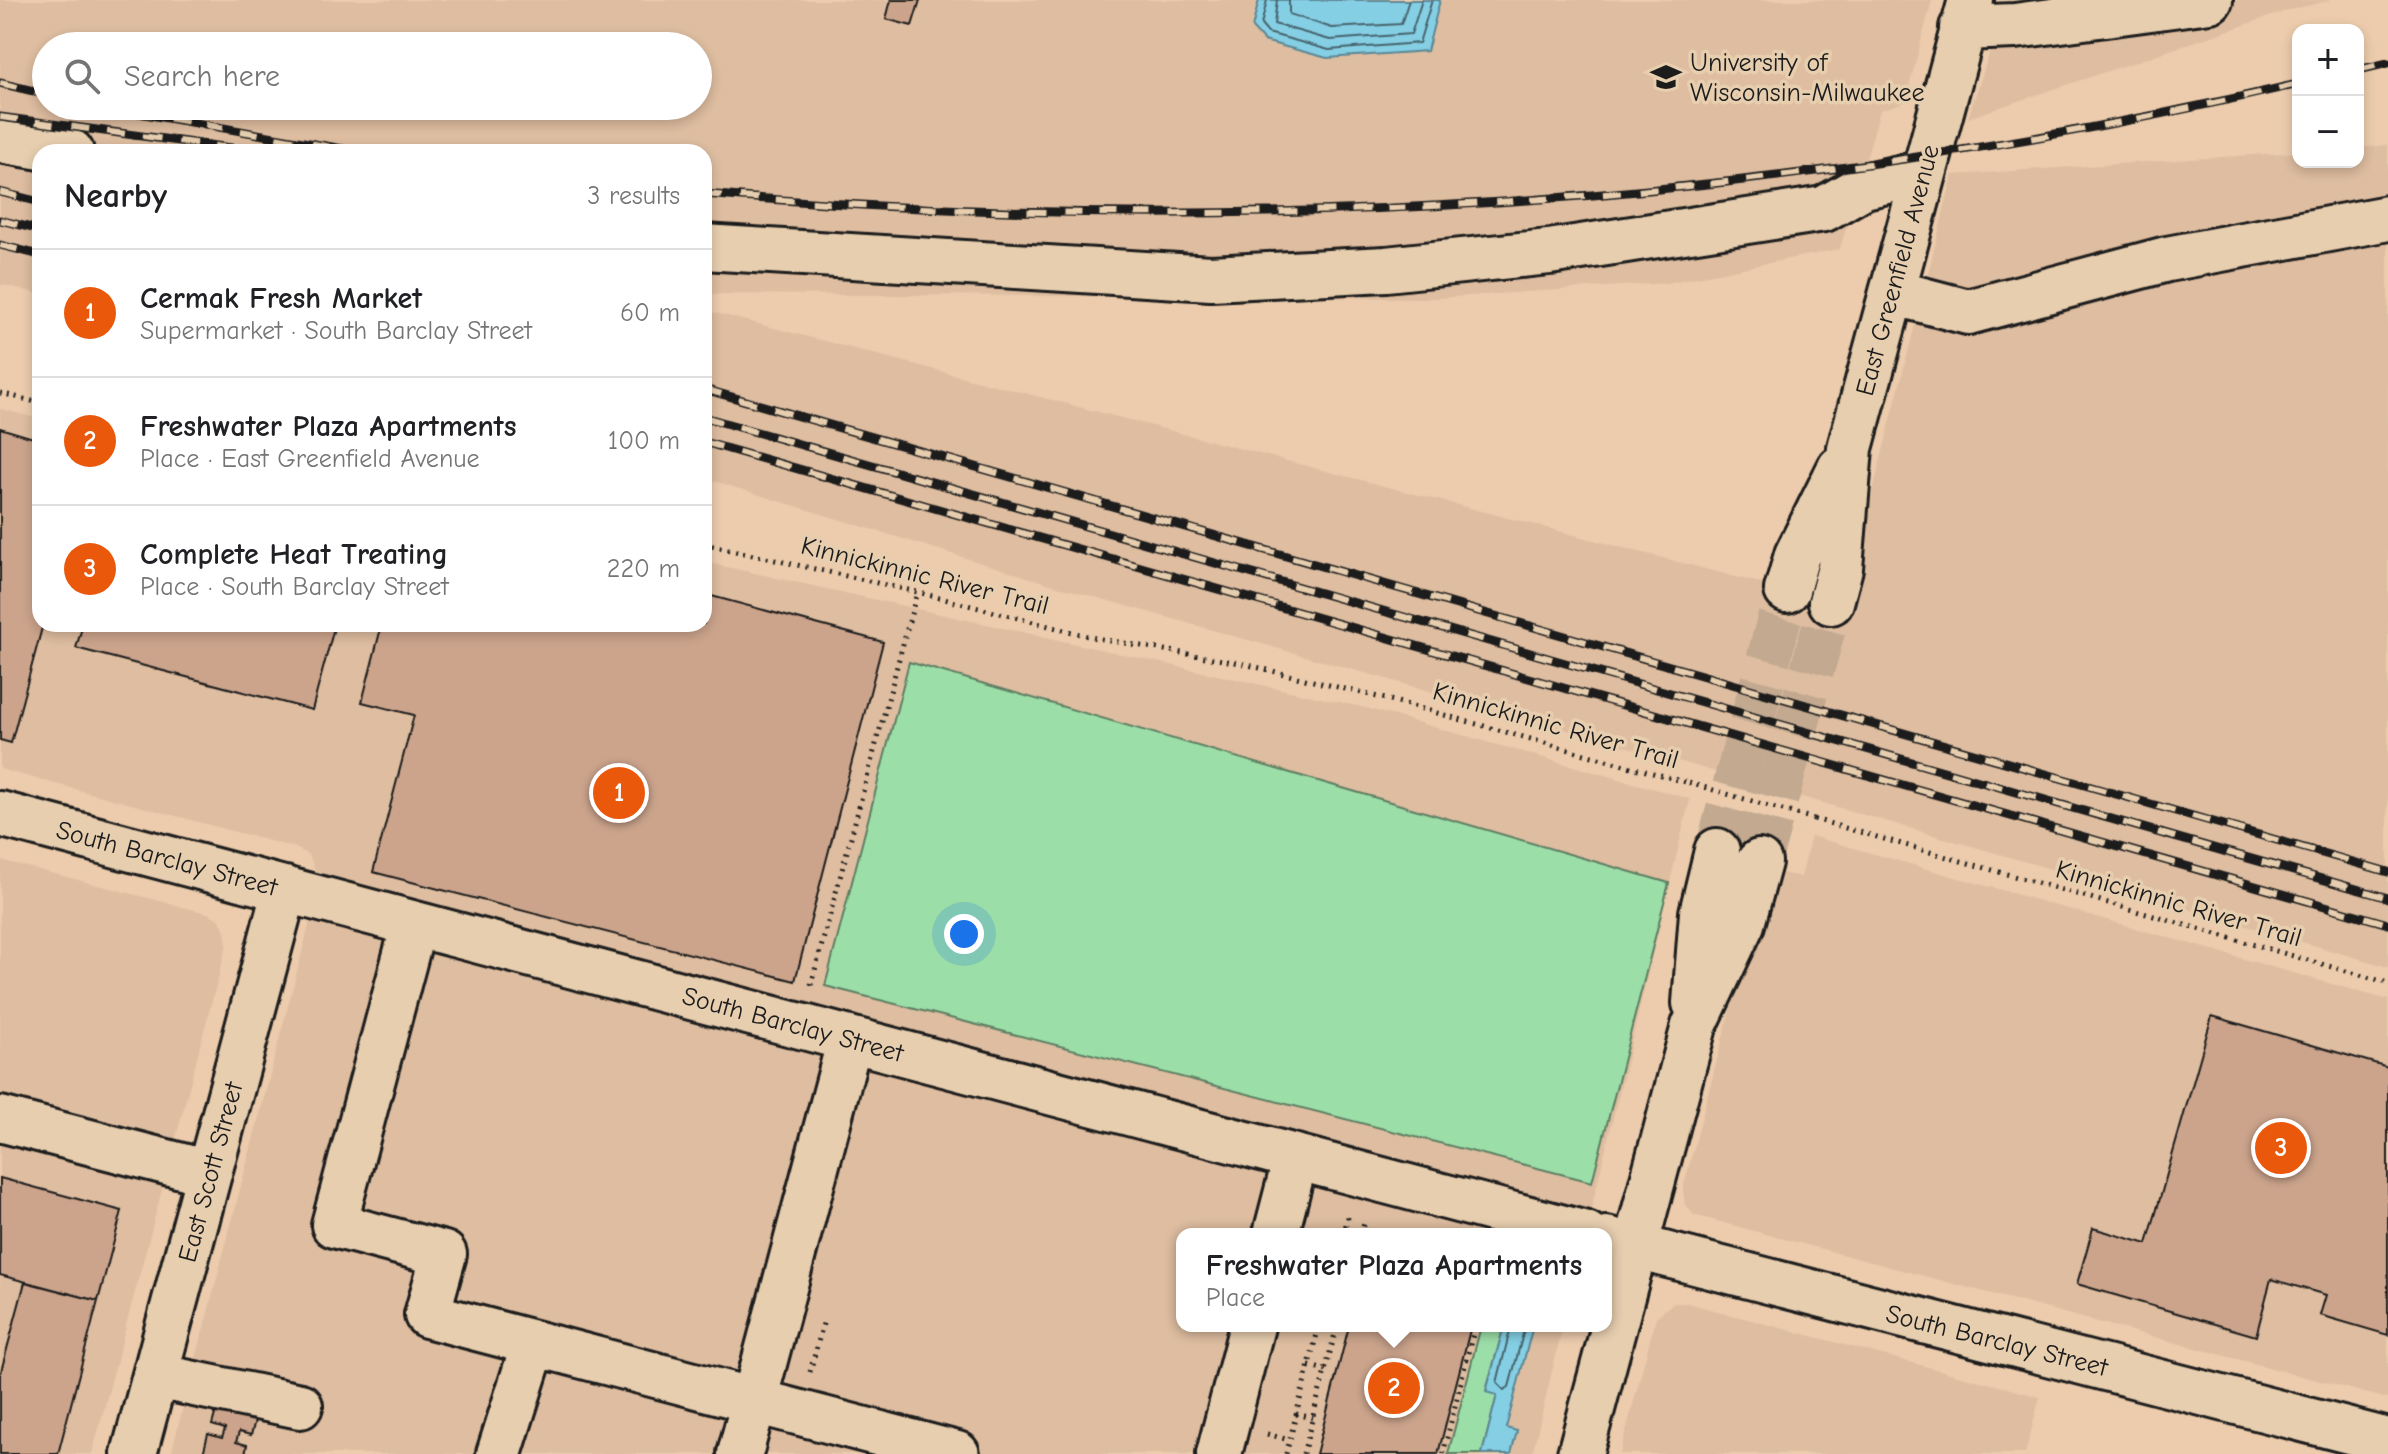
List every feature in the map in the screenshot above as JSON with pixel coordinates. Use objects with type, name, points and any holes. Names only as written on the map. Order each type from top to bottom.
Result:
[{"type":"street","points":[[1966,14],[2037,23],[2210,0]]},
{"type":"street","name":"East Greenfield Avenue","points":[[1831,602],[1840,568],[1850,448],[1966,14]]},
{"type":"street","points":[[0,140],[32,145]]},
{"type":"street","points":[[712,247],[1211,278],[1386,269],[1549,252],[1824,209],[1864,186],[1922,173]]},
{"type":"street","points":[[1892,292],[1968,312],[2167,259],[2388,218]]},
{"type":"street","name":"East Greenfield Avenue","points":[[1787,590],[1797,555],[1850,448]]},
{"type":"street","name":"South Barclay Street","points":[[0,814],[1563,1228]]},
{"type":"street","points":[[1694,1026],[1702,913],[1717,851]]},
{"type":"street","points":[[1612,1285],[1620,1243],[1694,1026],[1742,924],[1759,862]]},
{"type":"street","name":"East Scott Street","points":[[134,1454],[285,889]]},
{"type":"street","points":[[414,924],[334,1225],[444,1254],[427,1315],[956,1454]]},
{"type":"street","points":[[740,1454],[850,1039]]},
{"type":"street","points":[[0,1119],[209,1173]]},
{"type":"street","points":[[1278,1228],[1296,1157]]},
{"type":"street","name":"South Barclay Street","points":[[1620,1243],[2293,1436],[2388,1441]]},
{"type":"street","points":[[1219,1454],[1250,1332]]},
{"type":"street","points":[[1580,1454],[1603,1332]]},
{"type":"street","points":[[499,1454],[534,1343]]},
{"type":"street","points":[[156,1376],[300,1406]]},
{"type":"path","points":[[0,393],[32,401]]},
{"type":"path","name":"Kinnickinnic River Trail","points":[[712,546],[917,592],[1095,638],[1240,663],[1394,701],[2388,983]]},
{"type":"path","points":[[810,991],[917,592]]},
{"type":"path","points":[[1363,1228],[1366,1216]]},
{"type":"path","points":[[1286,1454],[1318,1332]]},
{"type":"path","points":[[1303,1454],[1336,1332]]},
{"type":"path","points":[[1443,1454],[1474,1332]]},
{"type":"path","points":[[1309,1366],[1326,1370]]},
{"type":"path","points":[[1296,1414],[1313,1418]]},
{"type":"shaded area","points":[[0,0],[1259,0],[1252,28],[1264,41],[1327,58],[1427,51],[1440,0],[1932,0],[1905,102],[1880,110],[1840,249],[1666,283],[1436,298],[712,294],[712,144],[32,144],[32,292],[0,284]]},
{"type":"shaded area","points":[[2007,0],[2332,0],[2289,10],[1968,118]]},
{"type":"shaded area","points":[[2388,145],[2388,967],[1692,765],[1070,590],[712,480],[712,312],[1844,605],[1953,175],[2292,152],[2292,168],[2364,168],[2364,147]]},
{"type":"shaded area","points":[[0,409],[32,417],[32,632],[712,632],[712,564],[1366,708],[1690,799],[1586,1228],[1176,1228],[1176,1332],[1562,1332],[1532,1454],[171,1454],[316,899],[316,873],[309,855],[296,848],[0,769]]},
{"type":"shaded area","points":[[1811,836],[2388,1000],[2388,1399],[1694,1215],[1685,1205],[1683,1189],[1767,870],[1801,877]]},
{"type":"shaded area","points":[[0,860],[210,914],[220,920],[225,931],[227,944],[92,1454],[0,1454]]},
{"type":"shaded area","points":[[1673,1303],[1687,1303],[2040,1397],[2025,1454],[1620,1454],[1656,1317]]},
{"type":"green space","points":[[909,662],[1669,883],[1592,1182],[825,986]]},
{"type":"green space","points":[[1479,1332],[1502,1332],[1486,1391],[1497,1395],[1482,1454],[1448,1454]]},
{"type":"water","points":[[1259,0],[1440,0],[1427,51],[1327,58],[1264,41],[1252,28]]},
{"type":"water","points":[[1502,1332],[1531,1332],[1506,1428],[1517,1431],[1511,1454],[1482,1454],[1497,1395],[1486,1392]]},
{"type":"building","points":[[891,0],[920,0],[912,26],[886,19]]},
{"type":"building","points":[[0,428],[32,438],[32,632],[41,632],[11,743],[0,740]]},
{"type":"building","points":[[712,596],[883,642],[795,981],[373,872],[414,715],[362,702],[380,632],[712,632]]},
{"type":"building","points":[[81,632],[333,632],[312,710],[76,648]]},
{"type":"building","points":[[2212,1016],[2388,1067],[2388,1335],[2320,1315],[2326,1295],[2271,1279],[2256,1336],[2077,1284],[2093,1228],[2147,1244]]},
{"type":"building","points":[[0,1178],[122,1211],[98,1301],[0,1275]]},
{"type":"building","points":[[25,1282],[98,1301],[58,1454],[0,1454],[0,1375]]},
{"type":"building","points":[[1347,1332],[1469,1332],[1438,1454],[1316,1454]]},
{"type":"building","points":[[217,1407],[256,1417],[251,1435],[239,1432],[236,1442],[247,1445],[245,1454],[203,1454],[208,1434],[222,1438],[225,1429],[212,1425]]},
{"type":"tunnel","points":[[1717,851],[1787,590]]},
{"type":"tunnel","points":[[1759,862],[1831,602]]},
{"type":"railway","points":[[2364,69],[2388,63]]},
{"type":"railway","points":[[0,83],[32,91]]},
{"type":"railway","points":[[712,195],[904,207],[1105,213],[1305,211],[1506,202],[1705,184],[1904,159],[2102,126],[2292,85]]},
{"type":"railway","points":[[0,117],[201,144]]},
{"type":"railway","points":[[178,120],[315,144]]},
{"type":"railway","points":[[0,192],[32,200]]},
{"type":"railway","points":[[0,220],[32,228]]},
{"type":"railway","points":[[0,245],[32,253]]},
{"type":"railway","points":[[712,391],[2388,872]]},
{"type":"railway","points":[[712,419],[2388,898]]},
{"type":"railway","points":[[712,444],[2388,924]]},
{"type":"place","name":"University of Wisconsin-Milwaukee","points":[[1666,77]]},
{"type":"place","name":"Cermak Fresh Market","points":[[619,793]]},
{"type":"place","name":"Complete Heat Treating","points":[[2281,1148]]},
{"type":"place","name":"Freshwater Plaza Apartments","points":[[1394,1388]]}]
